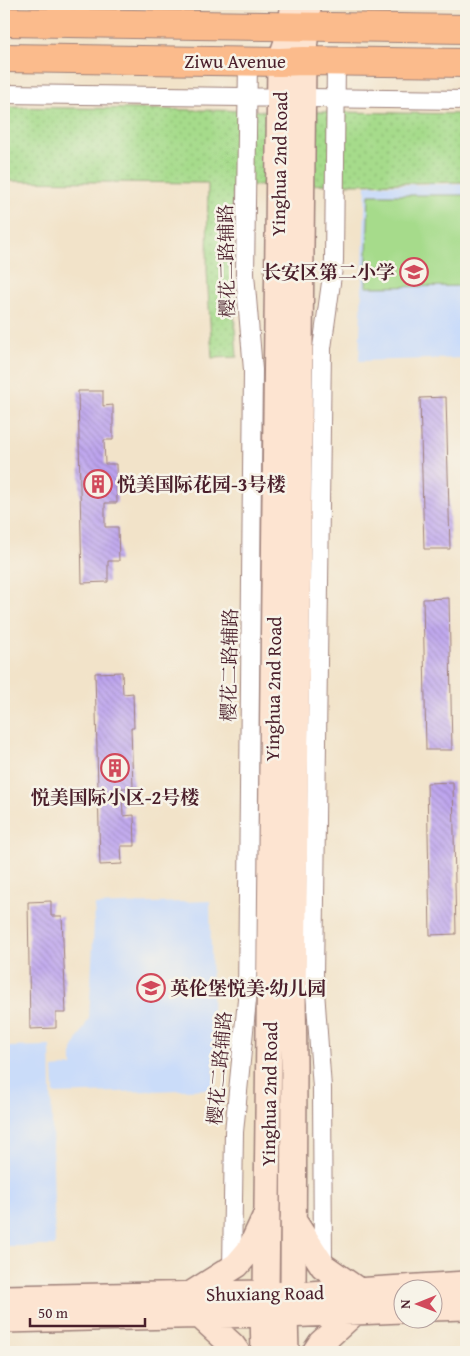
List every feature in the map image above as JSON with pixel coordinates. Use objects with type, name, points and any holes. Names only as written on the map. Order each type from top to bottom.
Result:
[{"type":"main road","name":"Ziwu Avenue","points":[[4,22],[300,15],[466,29]]},
{"type":"main road","name":"Yinghua 2nd Road","points":[[264,1352],[277,1304],[293,1220],[291,62],[300,15]]},
{"type":"main road","name":"Ziwu Avenue","points":[[4,58],[466,64]]},
{"type":"main road","name":"Yinghua 2nd Road","points":[[286,1352],[277,1304],[267,1213],[291,98]]},
{"type":"main road","points":[[234,1350],[195,1305],[249,1250],[267,1213]]},
{"type":"main road","points":[[293,1220],[323,1266],[357,1301],[321,1348]]},
{"type":"main road","name":"Shuxiang Road","points":[[4,1298],[195,1305],[277,1304],[357,1301],[466,1284]]},
{"type":"main road","name":"Shuxiang Road","points":[[357,1301],[392,1308]]},
{"type":"main road","name":"Shuxiang Road","points":[[4,1320],[195,1305]]},
{"type":"main road","points":[[442,1308],[466,1307]]},
{"type":"street","points":[[323,1266],[322,1088],[314,977],[322,348],[334,260],[336,61]]},
{"type":"street","name":"樱花二路辅路","points":[[232,1268],[234,1132],[246,1000],[253,370],[245,274],[248,62]]},
{"type":"street","name":"Ziwu Avenue","points":[[4,94],[466,100]]},
{"type":"shaded area","name":"长安区第二小学","points":[[466,184],[466,358],[359,361],[366,185]]},
{"type":"shaded area","name":"英伦堡悦美·幼儿园","points":[[210,901],[214,1089],[54,1094],[53,1068],[72,1066],[72,1050],[89,1018],[95,905]]},
{"type":"shaded area","points":[[50,1046],[55,1246],[4,1246],[4,1047]]},
{"type":"green space","points":[[4,107],[466,114],[466,182],[233,186],[230,251],[237,357],[212,358],[207,271],[208,183],[4,181]]},
{"type":"green space","points":[[369,195],[466,195],[466,286],[366,287]]},
{"type":"building","name":"悦美国际花园-3号楼","points":[[78,391],[103,391],[103,406],[113,405],[113,440],[104,440],[105,464],[116,464],[117,503],[105,503],[105,527],[118,527],[119,561],[108,561],[108,582],[82,583]]},
{"type":"building","points":[[446,397],[450,549],[424,549],[420,398]]},
{"type":"building","points":[[449,598],[452,750],[426,750],[423,599]]},
{"type":"building","name":"悦美国际小区-2号楼","points":[[122,672],[123,694],[133,693],[134,728],[131,728],[133,788],[122,788],[123,816],[134,815],[135,846],[121,846],[122,864],[100,865],[95,673]]},
{"type":"building","points":[[453,782],[456,934],[430,935],[427,783]]},
{"type":"building","points":[[51,901],[51,916],[62,916],[66,1013],[56,1013],[56,1028],[30,1029],[28,902]]},
{"type":"place","name":"长安区第二小学","points":[[414,272]]},
{"type":"place","name":"悦美国际花园-3号楼","points":[[98,484]]},
{"type":"place","name":"悦美国际小区-2号楼","points":[[115,768]]},
{"type":"place","name":"英伦堡悦美·幼儿园","points":[[151,988]]}]
